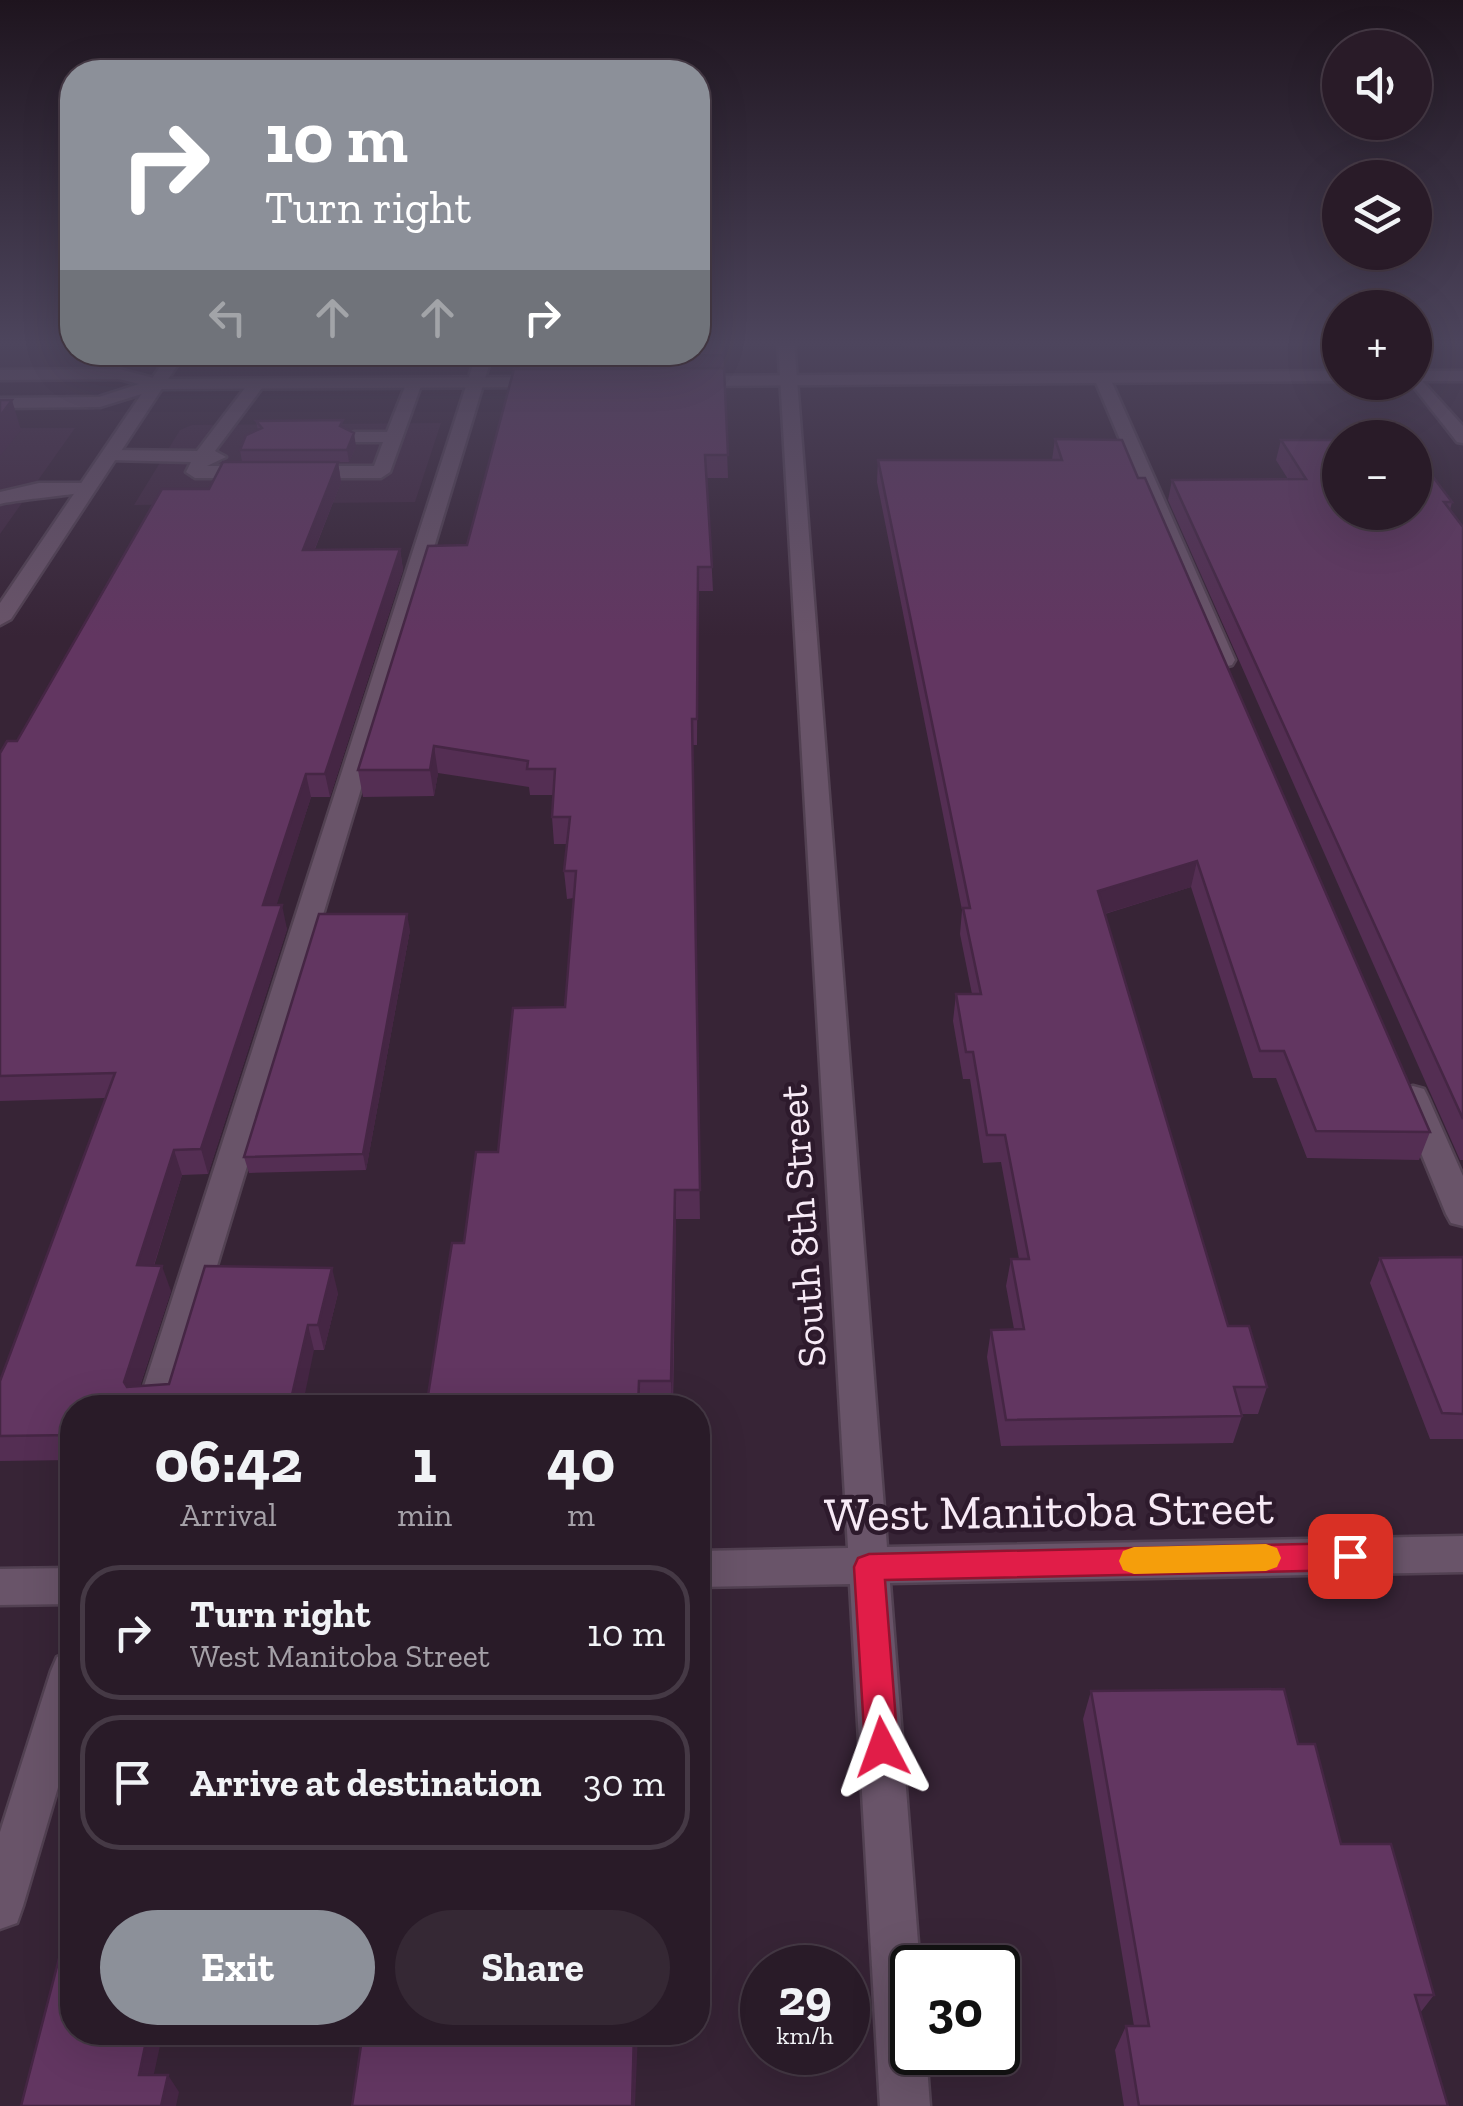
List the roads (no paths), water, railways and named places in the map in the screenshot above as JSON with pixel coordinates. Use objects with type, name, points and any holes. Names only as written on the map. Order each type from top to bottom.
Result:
[{"type":"street","points":[[0,619],[120,439]]},
{"type":"street","points":[[223,439],[203,456],[195,472],[381,472],[392,439]]},
{"type":"street","points":[[159,1395],[458,439]]},
{"type":"street","name":"South 8th Street","points":[[794,439],[905,2106]]},
{"type":"street","points":[[1129,439],[1236,687]]},
{"type":"street","points":[[110,455],[270,458]]},
{"type":"street","points":[[324,457],[386,456]]},
{"type":"street","points":[[0,498],[39,489],[87,489]]},
{"type":"street","points":[[1400,1068],[1463,1214]]},
{"type":"street","name":"West Manitoba Street","points":[[710,1569],[1463,1554]]},
{"type":"street","points":[[0,1587],[60,1586]]},
{"type":"street","points":[[0,1906],[60,1711]]}]
